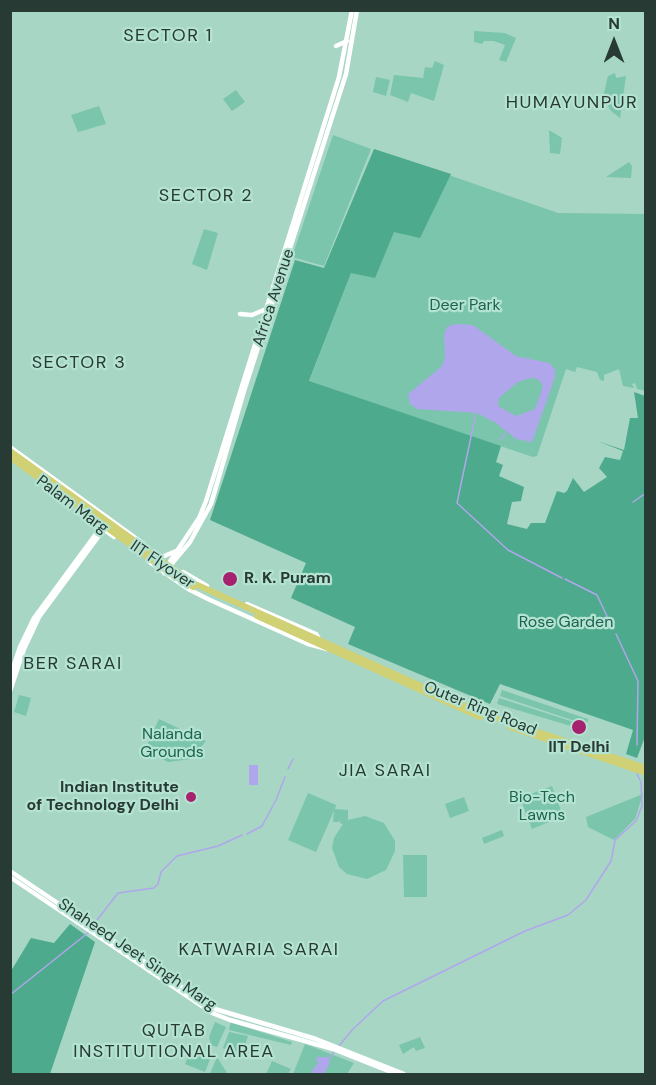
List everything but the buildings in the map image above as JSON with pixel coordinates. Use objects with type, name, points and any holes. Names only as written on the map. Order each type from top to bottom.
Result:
[{"type":"main road","name":"Africa Avenue","points":[[181,551],[206,501],[267,309],[344,59],[352,10]]},
{"type":"main road","name":"Africa Avenue","points":[[163,572],[172,565],[201,525],[211,504],[244,390],[346,74],[357,10]]},
{"type":"main road","points":[[336,46],[347,41]]},
{"type":"main road","points":[[341,50],[344,59]]},
{"type":"main road","points":[[240,314],[252,315],[267,309]]},
{"type":"main road","name":"Palam Marg","points":[[12,454],[84,500],[187,575],[213,589],[316,634],[315,639]]},
{"type":"main road","name":"Palam Marg","points":[[12,454],[78,510],[180,584],[308,644],[327,649]]},
{"type":"main road","name":"IIT Flyover","points":[[12,454],[193,582],[315,639],[327,649]]},
{"type":"main road","points":[[78,510],[86,509],[84,500]]},
{"type":"main road","points":[[10,677],[20,647],[34,618],[110,519]]},
{"type":"main road","points":[[10,691],[35,625],[94,539],[92,520]]},
{"type":"main road","points":[[94,539],[116,538]]},
{"type":"main road","points":[[162,557],[181,551]]},
{"type":"main road","points":[[180,584],[182,577],[187,575]]},
{"type":"main road","name":"Outer Ring Road","points":[[315,639],[482,713],[645,768]]},
{"type":"main road","name":"Outer Ring Road","points":[[327,649],[480,717],[645,773]]},
{"type":"main road","name":"Shaheed Jeet Singh Marg","points":[[10,871],[209,1006],[232,1016],[294,1032],[404,1074]]},
{"type":"main road","name":"Shaheed Jeet Singh Marg","points":[[10,877],[212,1012],[230,1020],[337,1049],[396,1074]]},
{"type":"green space","points":[[474,31],[505,33],[516,38],[506,62],[499,60],[505,45],[494,41],[484,41],[482,44],[474,42]]},
{"type":"green space","points":[[435,61],[444,65],[434,101],[411,93],[408,102],[390,95],[394,75],[423,78],[425,67],[432,68]]},
{"type":"green space","points":[[615,73],[616,78],[626,76],[620,118],[611,111],[603,97],[608,76]]},
{"type":"green space","points":[[376,77],[390,80],[386,96],[373,92]]},
{"type":"green space","points":[[236,90],[245,102],[232,111],[223,99]]},
{"type":"green space","points":[[99,106],[106,124],[78,132],[71,115]]},
{"type":"green space","points":[[549,130],[562,138],[560,154],[550,153]]},
{"type":"green space","points":[[333,135],[371,149],[324,266],[292,257]]},
{"type":"green space","name":"Deer Park","points":[[374,149],[558,213],[645,214],[645,391],[637,389],[635,383],[632,384],[634,388],[623,386],[619,369],[604,375],[604,381],[600,380],[597,372],[577,367],[575,372],[566,369],[537,456],[533,457],[309,382],[351,273]]},
{"type":"green space","name":"Rose Garden","points":[[374,149],[451,174],[420,238],[394,232],[375,278],[351,273],[309,381],[501,446],[496,462],[503,465],[499,476],[524,487],[521,501],[512,502],[507,524],[527,529],[531,523],[545,523],[557,491],[564,493],[567,491],[573,478],[584,492],[607,477],[599,468],[605,457],[620,460],[623,451],[597,441],[624,450],[630,418],[638,418],[634,392],[645,396],[646,734],[637,758],[626,754],[633,730],[500,684],[490,704],[348,644],[355,627],[291,598],[306,563],[210,520],[295,260],[324,268]]},
{"type":"green space","points":[[629,162],[632,166],[631,178],[606,177]]},
{"type":"green space","points":[[204,229],[218,233],[207,270],[192,264]]},
{"type":"green space","points":[[502,690],[588,719],[587,725],[500,696]]},
{"type":"green space","points":[[19,695],[31,698],[26,716],[14,712]]},
{"type":"green space","points":[[499,698],[586,726],[582,735],[570,731],[571,726],[497,704]]},
{"type":"green space","name":"Nalanda Grounds","points":[[159,719],[206,741],[191,759],[168,762],[145,750]]},
{"type":"green space","name":"Bio-Tech Lawns","points":[[552,786],[563,816],[532,829],[520,798]]},
{"type":"green space","points":[[308,793],[336,805],[335,809],[348,810],[348,820],[365,816],[384,823],[395,841],[395,851],[386,870],[367,879],[347,874],[339,867],[332,848],[334,838],[343,824],[340,823],[340,819],[339,822],[333,822],[334,811],[316,852],[288,840]]},
{"type":"green space","points":[[643,794],[635,819],[614,840],[588,827],[586,817]]},
{"type":"green space","points":[[464,797],[469,811],[450,818],[445,804]]},
{"type":"green space","points":[[502,830],[504,836],[484,844],[482,838]]},
{"type":"green space","points":[[403,855],[427,855],[427,897],[404,897]]},
{"type":"green space","points":[[70,924],[95,942],[50,1074],[11,1074],[11,971],[31,938],[54,943]]},
{"type":"green space","points":[[231,1021],[292,1042],[291,1045],[229,1030]]},
{"type":"green space","points":[[215,1022],[226,1027],[217,1047],[211,1045],[209,1037]]},
{"type":"green space","points":[[229,1032],[248,1036],[245,1045],[238,1043],[237,1055],[223,1048]]},
{"type":"green space","points":[[420,1037],[425,1048],[416,1051],[414,1047],[403,1054],[399,1045]]},
{"type":"green space","points":[[305,1044],[354,1063],[347,1074],[293,1074]]},
{"type":"green space","points":[[190,1052],[210,1059],[205,1072],[185,1064]]},
{"type":"green space","points":[[217,1057],[227,1073],[226,1074],[210,1074]]},
{"type":"green space","points":[[272,1061],[291,1069],[288,1074],[266,1074]]},
{"type":"shaded area","points":[[455,324],[473,325],[516,356],[549,363],[555,369],[555,377],[532,442],[516,439],[496,423],[477,413],[417,409],[410,404],[408,394],[441,367],[445,358],[444,334],[447,327]],"holes":[[[530,378],[538,379],[543,386],[535,409],[516,416],[498,406],[499,398],[518,382]]]},
{"type":"shaded area","points":[[249,765],[258,765],[258,785],[249,785]]},
{"type":"shaded area","points":[[316,1057],[327,1057],[330,1063],[324,1074],[312,1074],[318,1063]]},
{"type":"waterway","points":[[476,413],[457,503],[508,550],[562,578]]},
{"type":"waterway","points":[[500,440],[506,433]]},
{"type":"waterway","points":[[633,502],[646,493]]},
{"type":"waterway","points":[[565,579],[597,595],[613,629]]},
{"type":"waterway","points":[[616,634],[638,681],[637,745]]},
{"type":"waterway","points":[[288,769],[293,759]]},
{"type":"waterway","points":[[339,1046],[352,1030],[383,1001],[525,931],[568,915],[586,900],[611,861],[615,840],[636,821],[642,806],[641,782],[637,774]]},
{"type":"waterway","points":[[247,834],[262,826],[285,777]]},
{"type":"waterway","points":[[94,924],[118,893],[154,888],[158,884],[161,872],[177,856],[218,846],[242,835]]},
{"type":"waterway","points":[[10,995],[89,932]]},
{"type":"waterway","points":[[328,1060],[334,1052]]},
{"type":"place","name":"R. K. Puram","points":[[230,579]]},
{"type":"place","name":"IIT Delhi","points":[[579,727]]},
{"type":"place","name":"Indian Institute of Technology Delhi","points":[[191,797]]},
{"type":"district","name":"SECTOR 1","points":[[168,36]]},
{"type":"district","name":"HUMAYUNPUR","points":[[572,103]]},
{"type":"district","name":"SECTOR 2","points":[[206,196]]},
{"type":"district","name":"SECTOR 3","points":[[79,363]]},
{"type":"district","name":"BER SARAI","points":[[73,664]]},
{"type":"district","name":"JIA SARAI","points":[[385,771]]},
{"type":"district","name":"KATWARIA SARAI","points":[[259,950]]},
{"type":"district","name":"QUTAB INSTITUTIONAL AREA","points":[[174,1041]]}]
